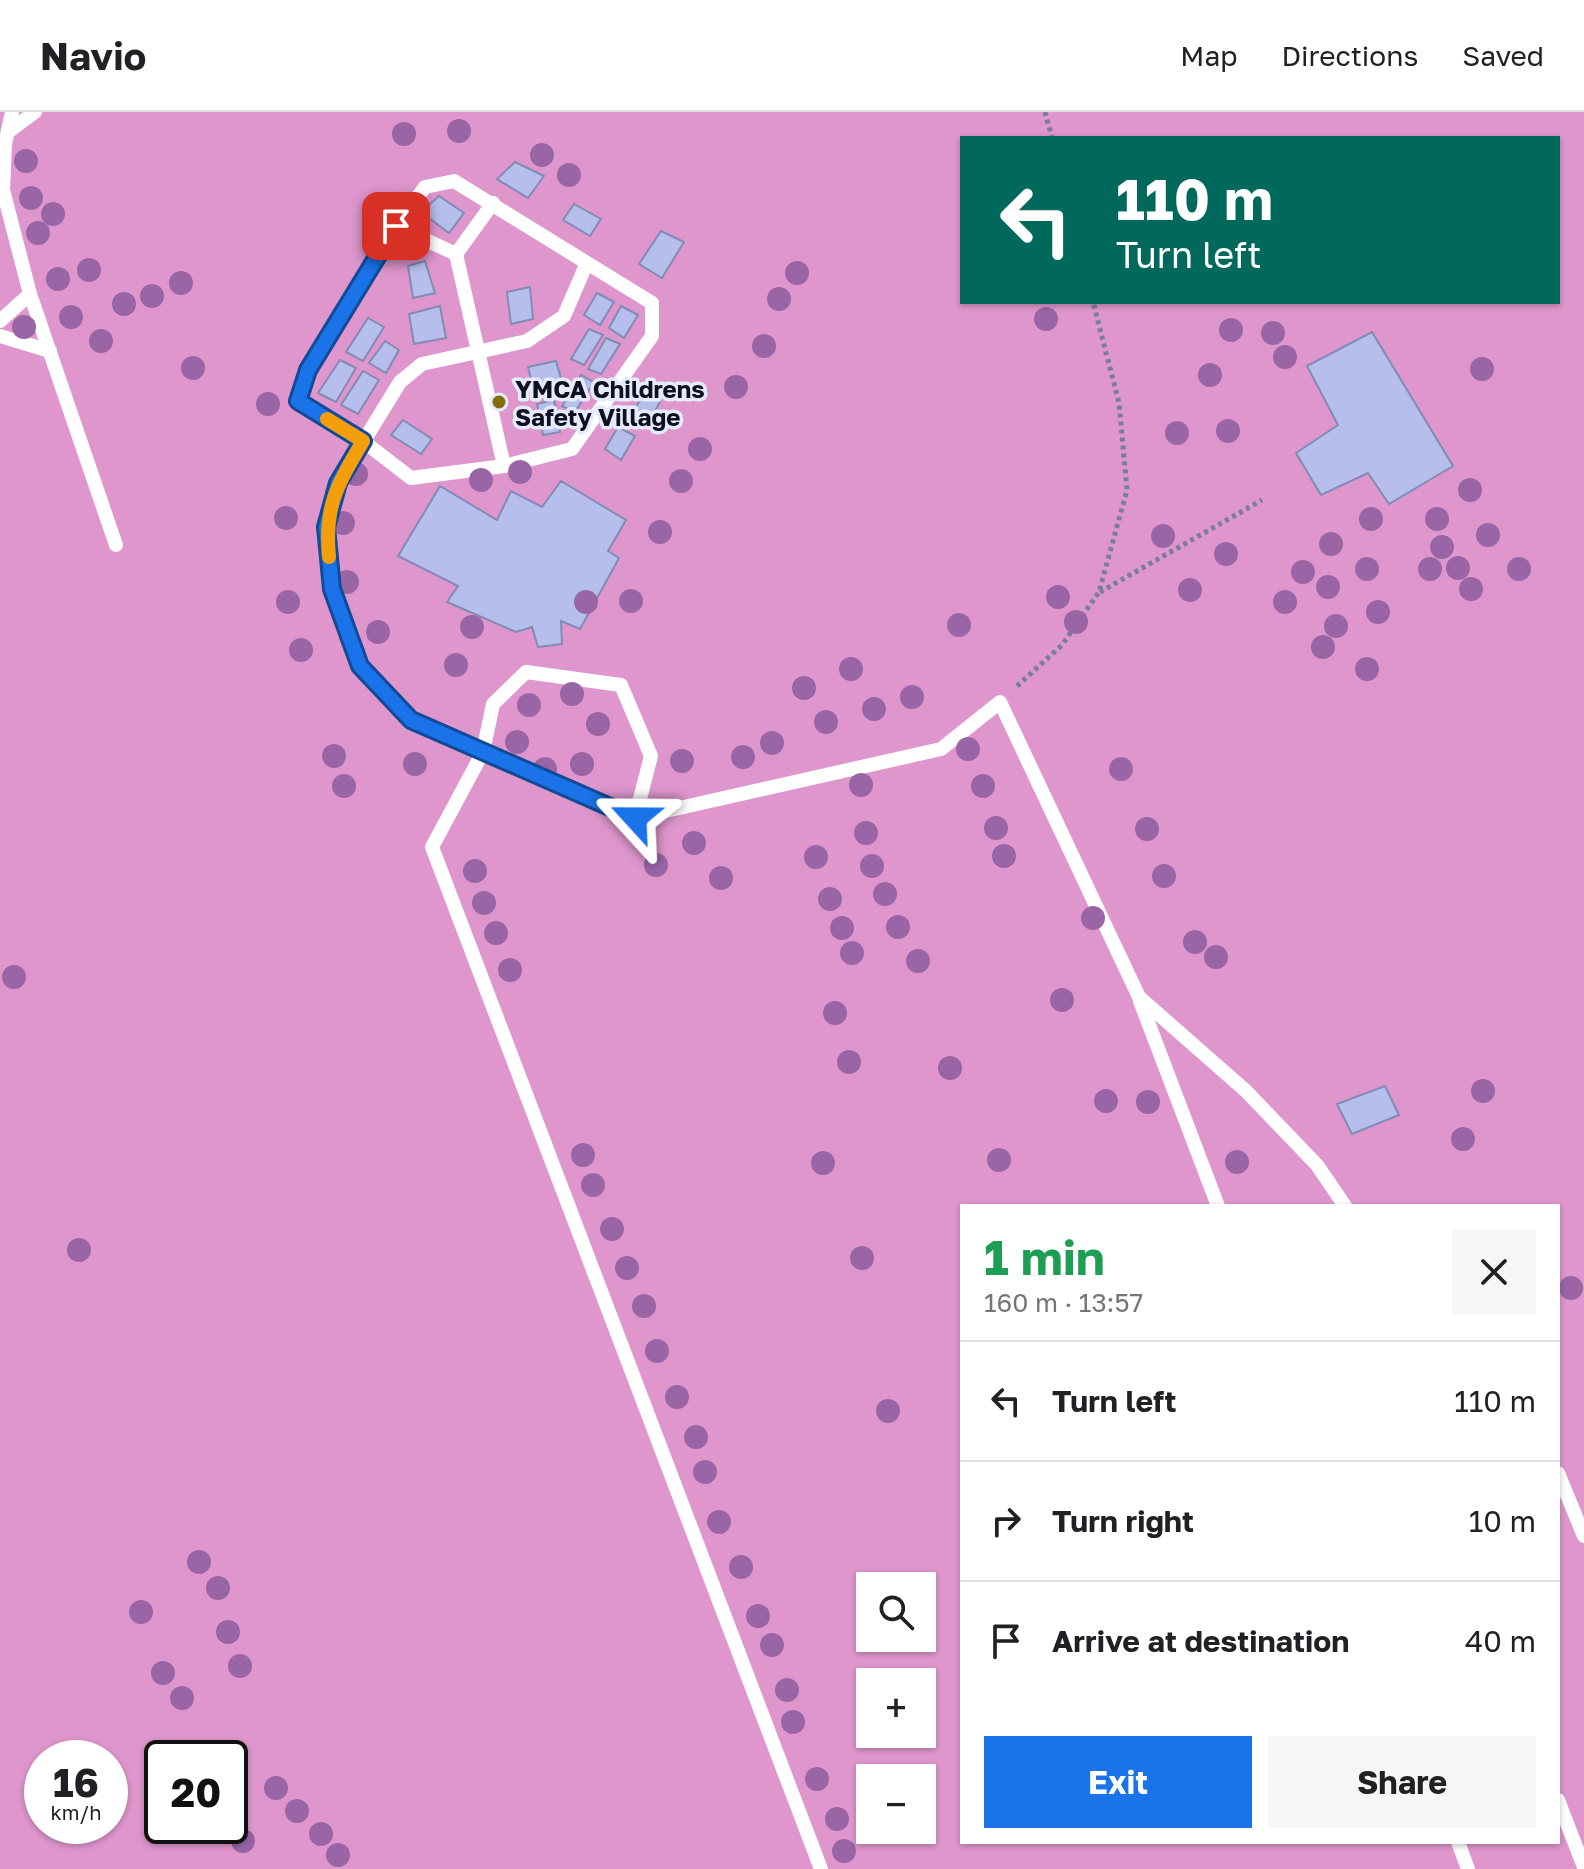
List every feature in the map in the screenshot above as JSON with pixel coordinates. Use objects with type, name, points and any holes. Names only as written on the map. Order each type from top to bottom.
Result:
[{"type":"lane","points":[[12,112],[3,190],[30,294],[116,545]]},
{"type":"lane","points":[[8,132],[35,112]]},
{"type":"lane","points":[[454,181],[493,203],[586,265],[652,303],[652,336],[572,449],[504,466],[411,478],[363,441],[298,401],[308,370],[396,226],[425,187],[454,181]]},
{"type":"lane","points":[[493,203],[456,254],[504,466]]},
{"type":"lane","points":[[396,226],[456,254]]},
{"type":"lane","points":[[586,265],[564,316],[527,341],[422,364],[400,382],[338,483],[326,527],[332,589],[360,666],[411,720],[635,818],[941,749],[1000,702],[1139,997],[1217,1204]]},
{"type":"lane","points":[[0,321],[30,294]]},
{"type":"lane","points":[[0,336],[50,351]]},
{"type":"lane","points":[[635,818],[651,756],[621,685],[526,672],[493,704],[483,752],[432,847],[821,1869]]},
{"type":"lane","points":[[1139,997],[1246,1091],[1317,1165],[1344,1204]]},
{"type":"lane","points":[[1560,1478],[1584,1536]]},
{"type":"lane","points":[[1560,1805],[1584,1867]]},
{"type":"lane","points":[[1459,1844],[1468,1869]]},
{"type":"path","points":[[1045,112],[1051,136]]},
{"type":"path","points":[[1000,702],[1062,645],[1099,592],[1127,490],[1119,403],[1094,304]]},
{"type":"path","points":[[1099,592],[1262,500]]},
{"type":"shaded area","points":[[0,112],[1584,112],[1584,1869],[0,1869]]},
{"type":"building","points":[[515,162],[544,176],[528,198],[497,179]]},
{"type":"building","points":[[439,196],[464,213],[449,233],[421,212]]},
{"type":"building","points":[[574,204],[601,219],[590,236],[563,220]]},
{"type":"building","points":[[661,231],[684,242],[662,278],[639,264]]},
{"type":"building","points":[[425,261],[435,293],[413,298],[408,266]]},
{"type":"building","points":[[530,287],[533,319],[511,324],[507,292]]},
{"type":"building","points":[[597,293],[614,302],[600,325],[584,315]]},
{"type":"building","points":[[440,306],[446,338],[414,344],[409,314]]},
{"type":"building","points":[[621,306],[638,315],[624,338],[609,328]]},
{"type":"building","points":[[368,318],[384,327],[363,361],[346,352]]},
{"type":"building","points":[[589,329],[603,335],[584,365],[571,359]]},
{"type":"building","points":[[1372,332],[1453,466],[1389,504],[1368,473],[1321,495],[1296,453],[1338,425],[1307,366]]},
{"type":"building","points":[[606,338],[620,344],[601,374],[588,369]]},
{"type":"building","points":[[385,341],[399,350],[386,373],[369,363]]},
{"type":"building","points":[[340,360],[356,368],[336,402],[318,393]]},
{"type":"building","points":[[556,361],[564,389],[535,395],[528,367]]},
{"type":"building","points":[[363,371],[379,380],[358,414],[341,405]]},
{"type":"building","points":[[581,375],[594,382],[575,412],[562,406]]},
{"type":"building","points":[[645,391],[661,400],[648,423],[632,414]]},
{"type":"building","points":[[554,400],[560,432],[543,435],[537,404]]},
{"type":"building","points":[[403,420],[432,439],[421,454],[391,435]]},
{"type":"building","points":[[618,427],[635,436],[621,460],[605,449]]},
{"type":"building","points":[[561,481],[626,520],[608,551],[619,558],[580,629],[561,621],[562,644],[538,647],[532,627],[516,632],[447,602],[458,586],[398,556],[440,486],[497,520],[511,491],[542,507]]},
{"type":"building","points":[[1385,1086],[1399,1115],[1352,1134],[1337,1104]]},
{"type":"slow traffic","points":[[327,419],[363,441],[338,483],[326,527],[329,557]]},
{"type":"place","name":"YMCA Childrens Safety Village","points":[[499,402]]},
{"type":"route","points":[[396,226],[308,370],[298,401],[363,441],[338,483],[326,527],[332,589],[360,666],[411,720],[635,818]]}]
